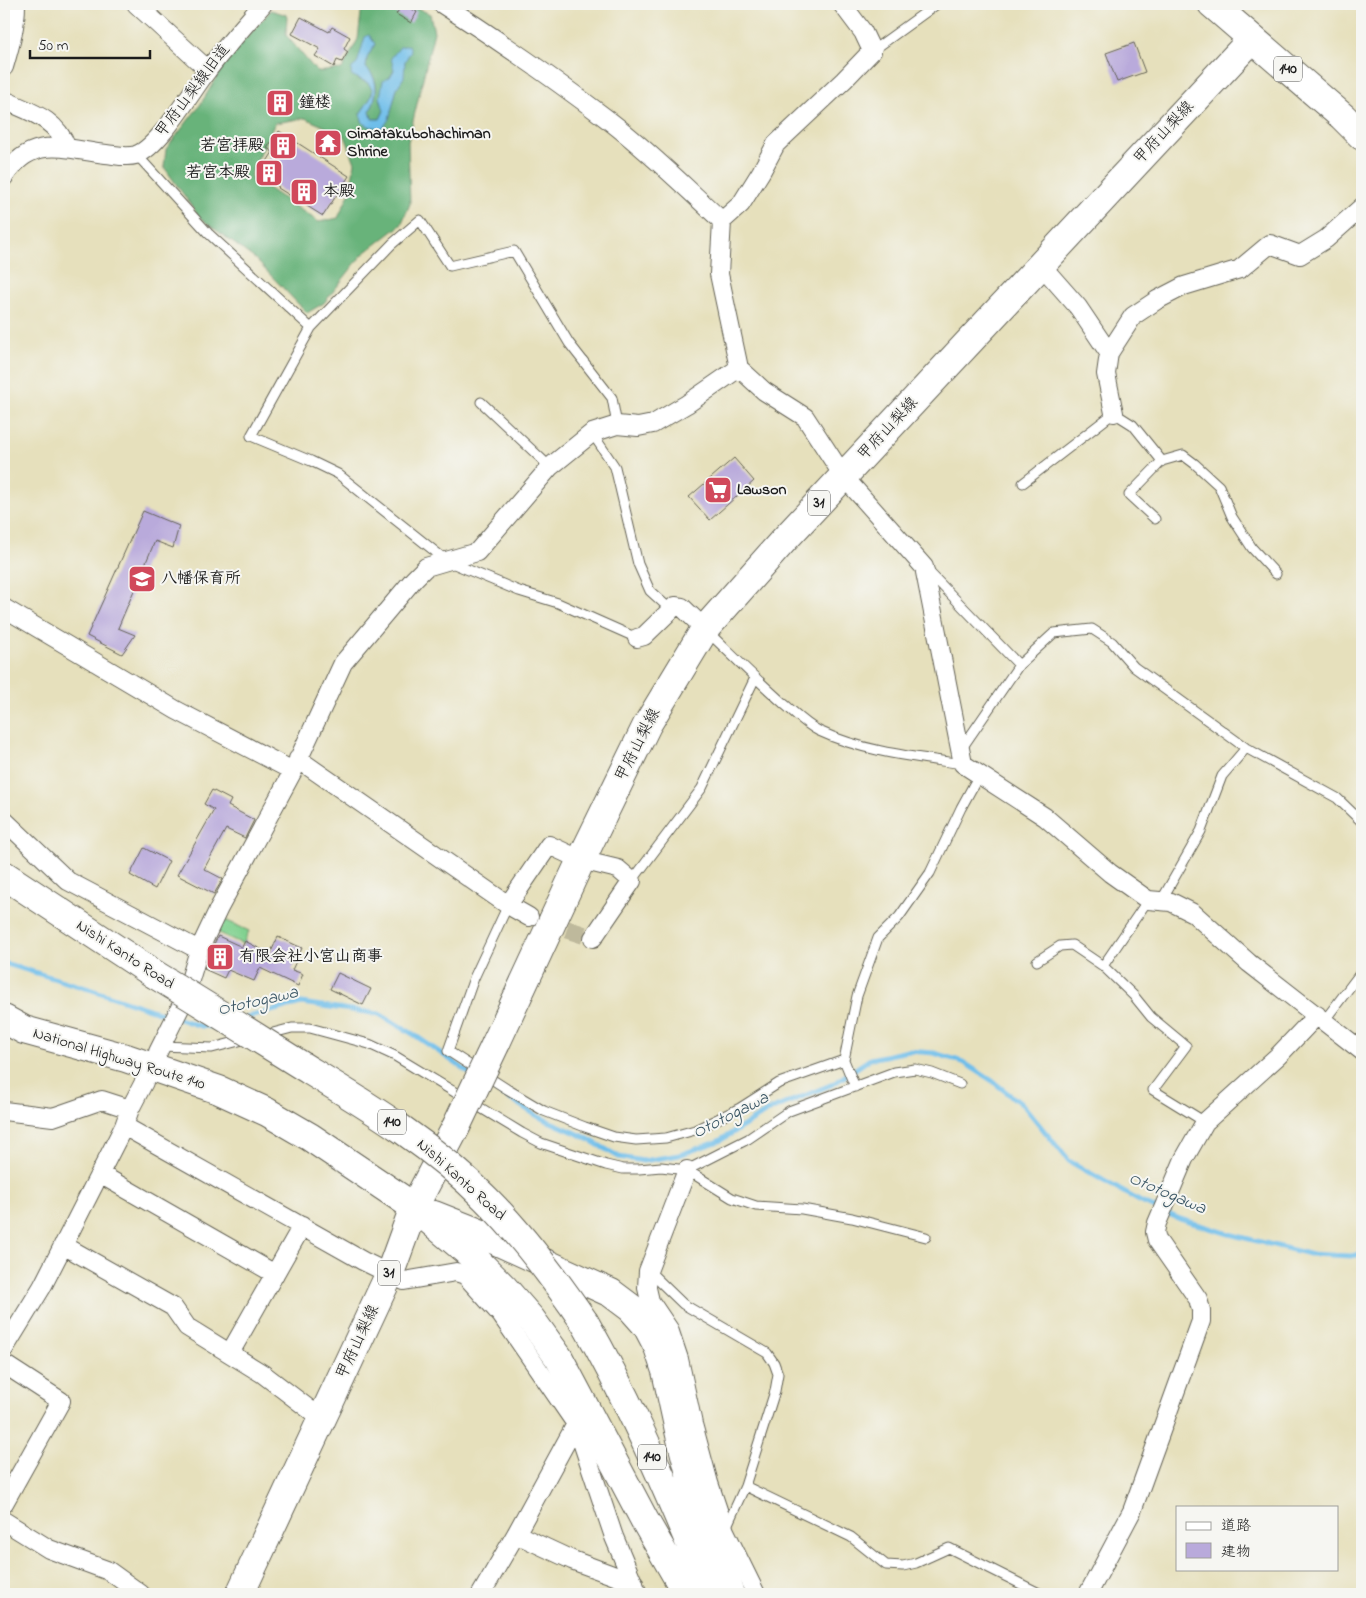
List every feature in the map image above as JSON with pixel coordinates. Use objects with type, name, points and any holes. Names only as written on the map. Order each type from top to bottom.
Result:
[{"type":"main road","name":"140","points":[[1212,4],[1343,116],[1362,136]]},
{"type":"main road","name":"甲府山梨線","points":[[240,1594],[390,1273],[414,1208],[456,1128],[581,860],[647,725],[705,629],[742,586],[1252,39]]},
{"type":"main road","name":"Nishi Kanto Road","points":[[4,875],[154,974],[368,1106],[450,1165],[486,1198],[521,1235],[554,1277],[585,1323],[611,1367],[712,1594]]},
{"type":"main road","name":"National Highway Route 140","points":[[4,1020],[31,1032],[126,1058],[219,1090],[266,1112],[310,1137],[414,1208]]},
{"type":"main road","points":[[414,1208],[470,1254],[532,1319],[559,1358],[645,1521],[678,1580],[688,1594]]},
{"type":"main road","points":[[414,1208],[477,1232],[611,1293],[631,1308],[647,1326],[658,1347],[666,1371],[694,1489],[730,1594]]},
{"type":"street","points":[[136,4],[208,70]]},
{"type":"street","name":"甲府山梨線旧道","points":[[136,154],[151,146],[160,136],[208,70],[263,4]]},
{"type":"street","points":[[442,4],[491,35],[611,123],[722,221]]},
{"type":"street","points":[[842,4],[862,32],[872,51],[776,144],[741,204],[722,221],[719,274],[739,368],[764,391],[805,417],[844,477],[924,567],[962,757],[979,775],[1045,817],[1110,873],[1155,900],[1171,902],[1193,913],[1249,963],[1362,1051]]},
{"type":"street","points":[[4,66],[12,40],[12,10]]},
{"type":"street","points":[[4,100],[45,119],[62,135],[67,148]]},
{"type":"street","points":[[4,176],[16,160],[27,152],[44,147],[67,148],[123,156],[136,154]]},
{"type":"street","points":[[1114,413],[1106,374],[1108,353],[1133,316],[1156,300],[1184,286],[1240,269],[1270,244],[1300,256],[1326,239],[1362,207]]},
{"type":"street","points":[[1041,265],[1078,307],[1108,353]]},
{"type":"street","points":[[162,1044],[184,1000],[199,950],[219,908],[296,765],[343,663],[414,579],[426,566],[477,552],[550,467],[592,433],[618,425],[638,427],[653,424],[687,404],[739,368]]},
{"type":"street","points":[[637,638],[644,636],[675,606],[682,607],[705,629]]},
{"type":"street","points":[[4,608],[176,710],[296,765],[529,917]]},
{"type":"street","points":[[4,820],[68,881],[199,950]]},
{"type":"street","points":[[508,905],[549,845],[581,860],[618,869],[632,881],[593,938]]},
{"type":"street","points":[[1088,1594],[1132,1511],[1201,1321],[1198,1299],[1157,1240],[1155,1232],[1157,1223],[1184,1159],[1205,1122],[1321,1018]]},
{"type":"street","points":[[4,1349],[42,1288],[124,1126],[144,1082]]},
{"type":"street","points":[[4,1111],[53,1117],[102,1100],[130,1110]]},
{"type":"street","points":[[124,1126],[363,1261],[404,1281],[456,1272],[465,1276],[501,1315],[576,1424],[632,1591]]},
{"type":"street","points":[[687,1170],[648,1271],[647,1288],[650,1301],[668,1329],[680,1360],[693,1424],[709,1483],[725,1531],[756,1594]]},
{"type":"street","points":[[100,1174],[275,1274]]},
{"type":"street","points":[[230,1353],[302,1226]]},
{"type":"street","points":[[63,1245],[173,1307],[188,1328],[264,1374],[322,1419]]},
{"type":"street","points":[[4,1364],[61,1401],[4,1502]]},
{"type":"street","points":[[481,1594],[576,1424]]},
{"type":"street","points":[[4,1521],[49,1549],[108,1571],[141,1594]]},
{"type":"street","points":[[516,1534],[632,1591]]},
{"type":"lane","points":[[872,51],[937,4]]},
{"type":"lane","points":[[136,154],[208,233],[311,328]]},
{"type":"lane","points":[[618,425],[612,398],[569,343],[514,251],[450,266],[420,220],[392,244],[311,328],[251,436],[338,474],[446,561],[519,591],[558,604],[637,638]]},
{"type":"lane","points":[[481,402],[550,467]]},
{"type":"lane","points":[[1023,483],[1114,413],[1133,425],[1162,461]]},
{"type":"lane","points":[[592,433],[615,468],[638,564],[650,590],[671,610]]},
{"type":"lane","points":[[1155,519],[1129,494],[1162,461],[1182,455],[1219,486],[1232,517],[1252,548],[1276,574]]},
{"type":"lane","points":[[924,567],[1019,665]]},
{"type":"lane","points":[[705,629],[755,678],[803,720],[818,730],[872,750],[914,757],[962,757],[1019,665],[1054,633],[1092,629],[1112,642],[1134,667],[1246,748],[1337,798],[1362,822]]},
{"type":"lane","points":[[632,881],[702,788],[755,678]]},
{"type":"lane","points":[[1103,966],[1155,900],[1200,831],[1222,776],[1246,748]]},
{"type":"lane","points":[[855,1087],[844,1060],[857,996],[878,938],[899,917],[930,873],[979,775]]},
{"type":"lane","points":[[508,905],[474,978],[448,1051],[544,1111],[614,1136],[636,1140],[666,1138],[695,1130],[714,1122],[779,1083],[844,1060]]},
{"type":"lane","points":[[1037,961],[1060,946],[1072,946],[1103,966],[1134,996],[1152,1017],[1186,1046],[1153,1090],[1205,1122]]},
{"type":"lane","points":[[1321,1018],[1362,971]]},
{"type":"lane","points":[[162,1044],[212,1048],[292,1028],[310,1028],[369,1044],[395,1056],[541,1143],[606,1165],[639,1169],[661,1167],[687,1170],[732,1198],[756,1206],[810,1211],[852,1218],[926,1237]]},
{"type":"lane","points":[[687,1170],[748,1139],[789,1111],[894,1072],[915,1069],[960,1084]]},
{"type":"lane","points":[[648,1271],[683,1304],[767,1353],[774,1363],[778,1374],[776,1391],[745,1486],[725,1531]]},
{"type":"lane","points":[[745,1486],[851,1537],[886,1565],[903,1566],[916,1563],[949,1548],[1040,1594]]},
{"type":"green space","points":[[408,4],[430,14],[434,32],[408,142],[410,204],[401,225],[362,255],[324,303],[307,313],[255,259],[200,218],[164,167],[166,149],[200,105],[227,60],[271,10],[287,15],[286,35],[317,72],[342,69],[358,39],[362,5]],"holes":[[[375,44],[367,58],[366,68],[376,83],[376,94],[370,111],[372,119],[380,119],[384,110],[380,97],[394,70],[411,51],[405,61],[403,77],[397,88],[389,119],[363,123],[360,114],[370,99],[373,90],[368,83],[358,79],[358,67],[362,56]],[[305,118],[345,136],[355,163],[349,194],[338,218],[319,222],[250,176],[275,123]]]},
{"type":"green space","points":[[223,919],[249,931],[243,944],[216,932]]},
{"type":"water","points":[[369,35],[375,44],[367,58],[366,68],[374,78],[376,88],[376,94],[370,111],[372,119],[380,119],[384,111],[380,97],[383,81],[390,77],[394,70],[391,58],[400,47],[409,45],[411,51],[405,61],[404,77],[397,88],[389,119],[383,128],[371,127],[363,123],[360,114],[370,99],[373,90],[368,83],[351,75],[352,68],[357,64],[365,37]]},
{"type":"building","points":[[403,4],[417,12],[411,23],[396,14]]},
{"type":"building","points":[[301,17],[329,32],[332,27],[350,37],[344,49],[348,52],[342,62],[337,60],[334,67],[315,56],[320,49],[292,34]]},
{"type":"building","points":[[1134,43],[1145,72],[1117,82],[1106,53]]},
{"type":"building","points":[[279,131],[349,176],[323,216],[259,174],[273,152],[267,148]]},
{"type":"building","points":[[734,458],[754,481],[710,520],[689,497]]},
{"type":"building","name":"八幡保育所","points":[[143,511],[179,526],[173,548],[155,541],[118,628],[135,635],[122,654],[87,636]]},
{"type":"building","points":[[212,790],[231,800],[228,806],[254,820],[245,838],[226,829],[204,869],[223,879],[214,894],[177,875],[214,810],[204,804]]},
{"type":"building","points":[[144,848],[169,861],[155,889],[130,875]]},
{"type":"building","points":[[218,936],[242,947],[245,941],[270,954],[278,937],[302,948],[292,970],[303,974],[298,986],[260,968],[254,981],[228,970],[224,978],[204,969]]},
{"type":"building","points":[[338,973],[371,989],[363,1005],[330,989]]},
{"type":"waterway","name":"Ototogawa","points":[[4,963],[200,1026],[221,1027]]},
{"type":"waterway","name":"Ototogawa","points":[[245,1018],[301,1003],[379,1014],[413,1034],[471,1074]]},
{"type":"waterway","name":"Ototogawa","points":[[486,1084],[539,1117],[583,1136],[619,1157],[643,1161],[679,1155],[719,1141],[770,1110],[833,1084],[870,1059],[908,1051],[934,1053],[963,1062],[991,1080],[1024,1106],[1069,1161],[1141,1202],[1180,1219],[1229,1234],[1309,1254],[1351,1256],[1362,1254]]},
{"type":"tunnel","points":[[541,921],[593,938]]},
{"type":"place","name":"鐘楼","points":[[280,103]]},
{"type":"place","name":"Oimatakubohachiman Shrine","points":[[328,143]]},
{"type":"place","name":"若宮拝殿","points":[[283,146]]},
{"type":"place","name":"若宮本殿","points":[[269,173]]},
{"type":"place","name":"本殿","points":[[304,192]]},
{"type":"place","name":"Lawson","points":[[718,490]]},
{"type":"place","name":"八幡保育所","points":[[142,579]]},
{"type":"place","name":"有限会社小宮山商事","points":[[220,957]]}]
